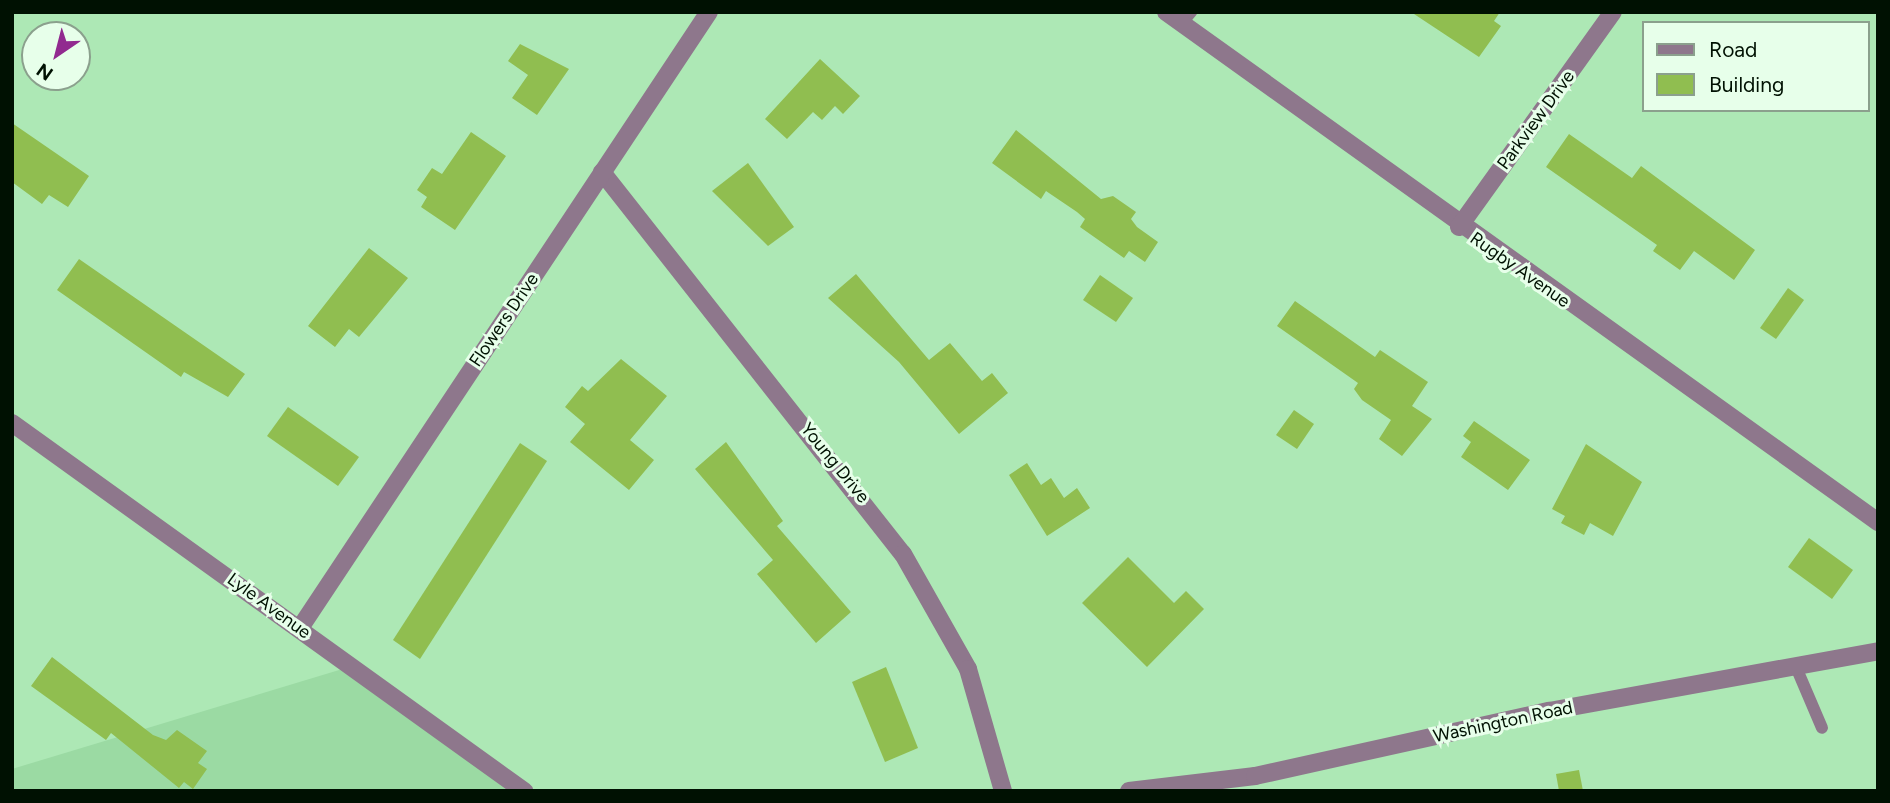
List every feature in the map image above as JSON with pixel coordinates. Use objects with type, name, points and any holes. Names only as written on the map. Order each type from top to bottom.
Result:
[{"type":"street","name":"Flowers Drive","points":[[300,628],[709,12]]},
{"type":"street","name":"Rugby Avenue","points":[[1166,12],[1186,18],[1459,227],[1877,521]]},
{"type":"street","name":"Parkview Drive","points":[[1459,227],[1613,12]]},
{"type":"street","name":"Young Drive","points":[[602,172],[904,554],[968,668],[1003,791]]},
{"type":"street","name":"Lyle Avenue","points":[[12,423],[524,791]]},
{"type":"street","name":"Washington Road","points":[[1129,791],[1256,783],[1549,711],[1878,651]]},
{"type":"lane","points":[[1796,667],[1822,729]]},
{"type":"shaded area","points":[[359,664],[529,791],[12,791],[12,769]]},
{"type":"building","points":[[1411,12],[1500,12],[1494,21],[1501,26],[1479,57]]},
{"type":"building","points":[[520,44],[569,69],[537,115],[512,98],[528,75],[508,61]]},
{"type":"building","points":[[820,59],[860,96],[843,114],[835,106],[822,120],[813,112],[787,139],[765,119]]},
{"type":"building","points":[[12,123],[89,176],[68,207],[49,195],[42,204],[12,182]]},
{"type":"building","points":[[1016,130],[1101,199],[1113,196],[1136,212],[1131,219],[1137,227],[1158,242],[1145,262],[1129,251],[1124,258],[1080,227],[1085,219],[1077,212],[1046,191],[1041,199],[992,163]]},
{"type":"building","points":[[471,132],[506,156],[455,230],[421,207],[427,197],[417,190],[432,168],[442,174]]},
{"type":"building","points":[[1569,134],[1632,178],[1641,166],[1755,250],[1734,280],[1694,251],[1680,270],[1653,251],[1657,245],[1546,167]]},
{"type":"building","points":[[748,163],[794,227],[768,246],[712,191]]},
{"type":"building","points":[[369,248],[408,278],[359,337],[349,329],[335,347],[308,326]]},
{"type":"building","points":[[79,259],[245,374],[228,397],[184,372],[181,377],[57,290]]},
{"type":"building","points":[[856,274],[929,360],[950,343],[982,381],[992,373],[1008,393],[959,434],[899,362],[828,298]]},
{"type":"building","points":[[1100,275],[1133,298],[1116,322],[1083,300]]},
{"type":"building","points":[[1788,288],[1804,300],[1776,339],[1760,328]]},
{"type":"building","points":[[1295,301],[1375,357],[1380,350],[1428,382],[1412,406],[1432,419],[1402,456],[1379,439],[1391,420],[1362,400],[1354,389],[1358,383],[1277,326]]},
{"type":"building","points":[[621,359],[667,396],[630,440],[654,460],[629,490],[570,442],[585,424],[565,407],[582,386],[588,391]]},
{"type":"building","points":[[288,407],[359,457],[338,486],[267,436]]},
{"type":"building","points":[[1294,410],[1314,424],[1297,449],[1276,435]]},
{"type":"building","points":[[1474,421],[1530,460],[1508,490],[1461,457],[1471,442],[1463,436]]},
{"type":"building","points":[[726,442],[783,521],[777,526],[851,612],[816,643],[757,574],[773,560],[695,469]]},
{"type":"building","points":[[520,443],[547,461],[420,659],[393,640]]},
{"type":"building","points":[[1586,444],[1642,482],[1613,536],[1590,523],[1584,535],[1561,523],[1565,516],[1552,509]]},
{"type":"building","points":[[1027,463],[1041,485],[1051,478],[1064,498],[1077,488],[1090,508],[1047,536],[1009,475]]},
{"type":"building","points":[[1809,538],[1853,570],[1832,599],[1788,567]]},
{"type":"building","points":[[1128,557],[1174,603],[1186,591],[1204,609],[1147,667],[1082,603]]},
{"type":"building","points":[[52,657],[153,735],[166,740],[177,730],[207,751],[198,763],[207,769],[193,789],[184,782],[179,788],[111,733],[106,740],[31,686]]},
{"type":"building","points":[[886,667],[918,748],[885,762],[852,682]]},
{"type":"building","points":[[1579,770],[1583,791],[1559,791],[1556,774]]}]
